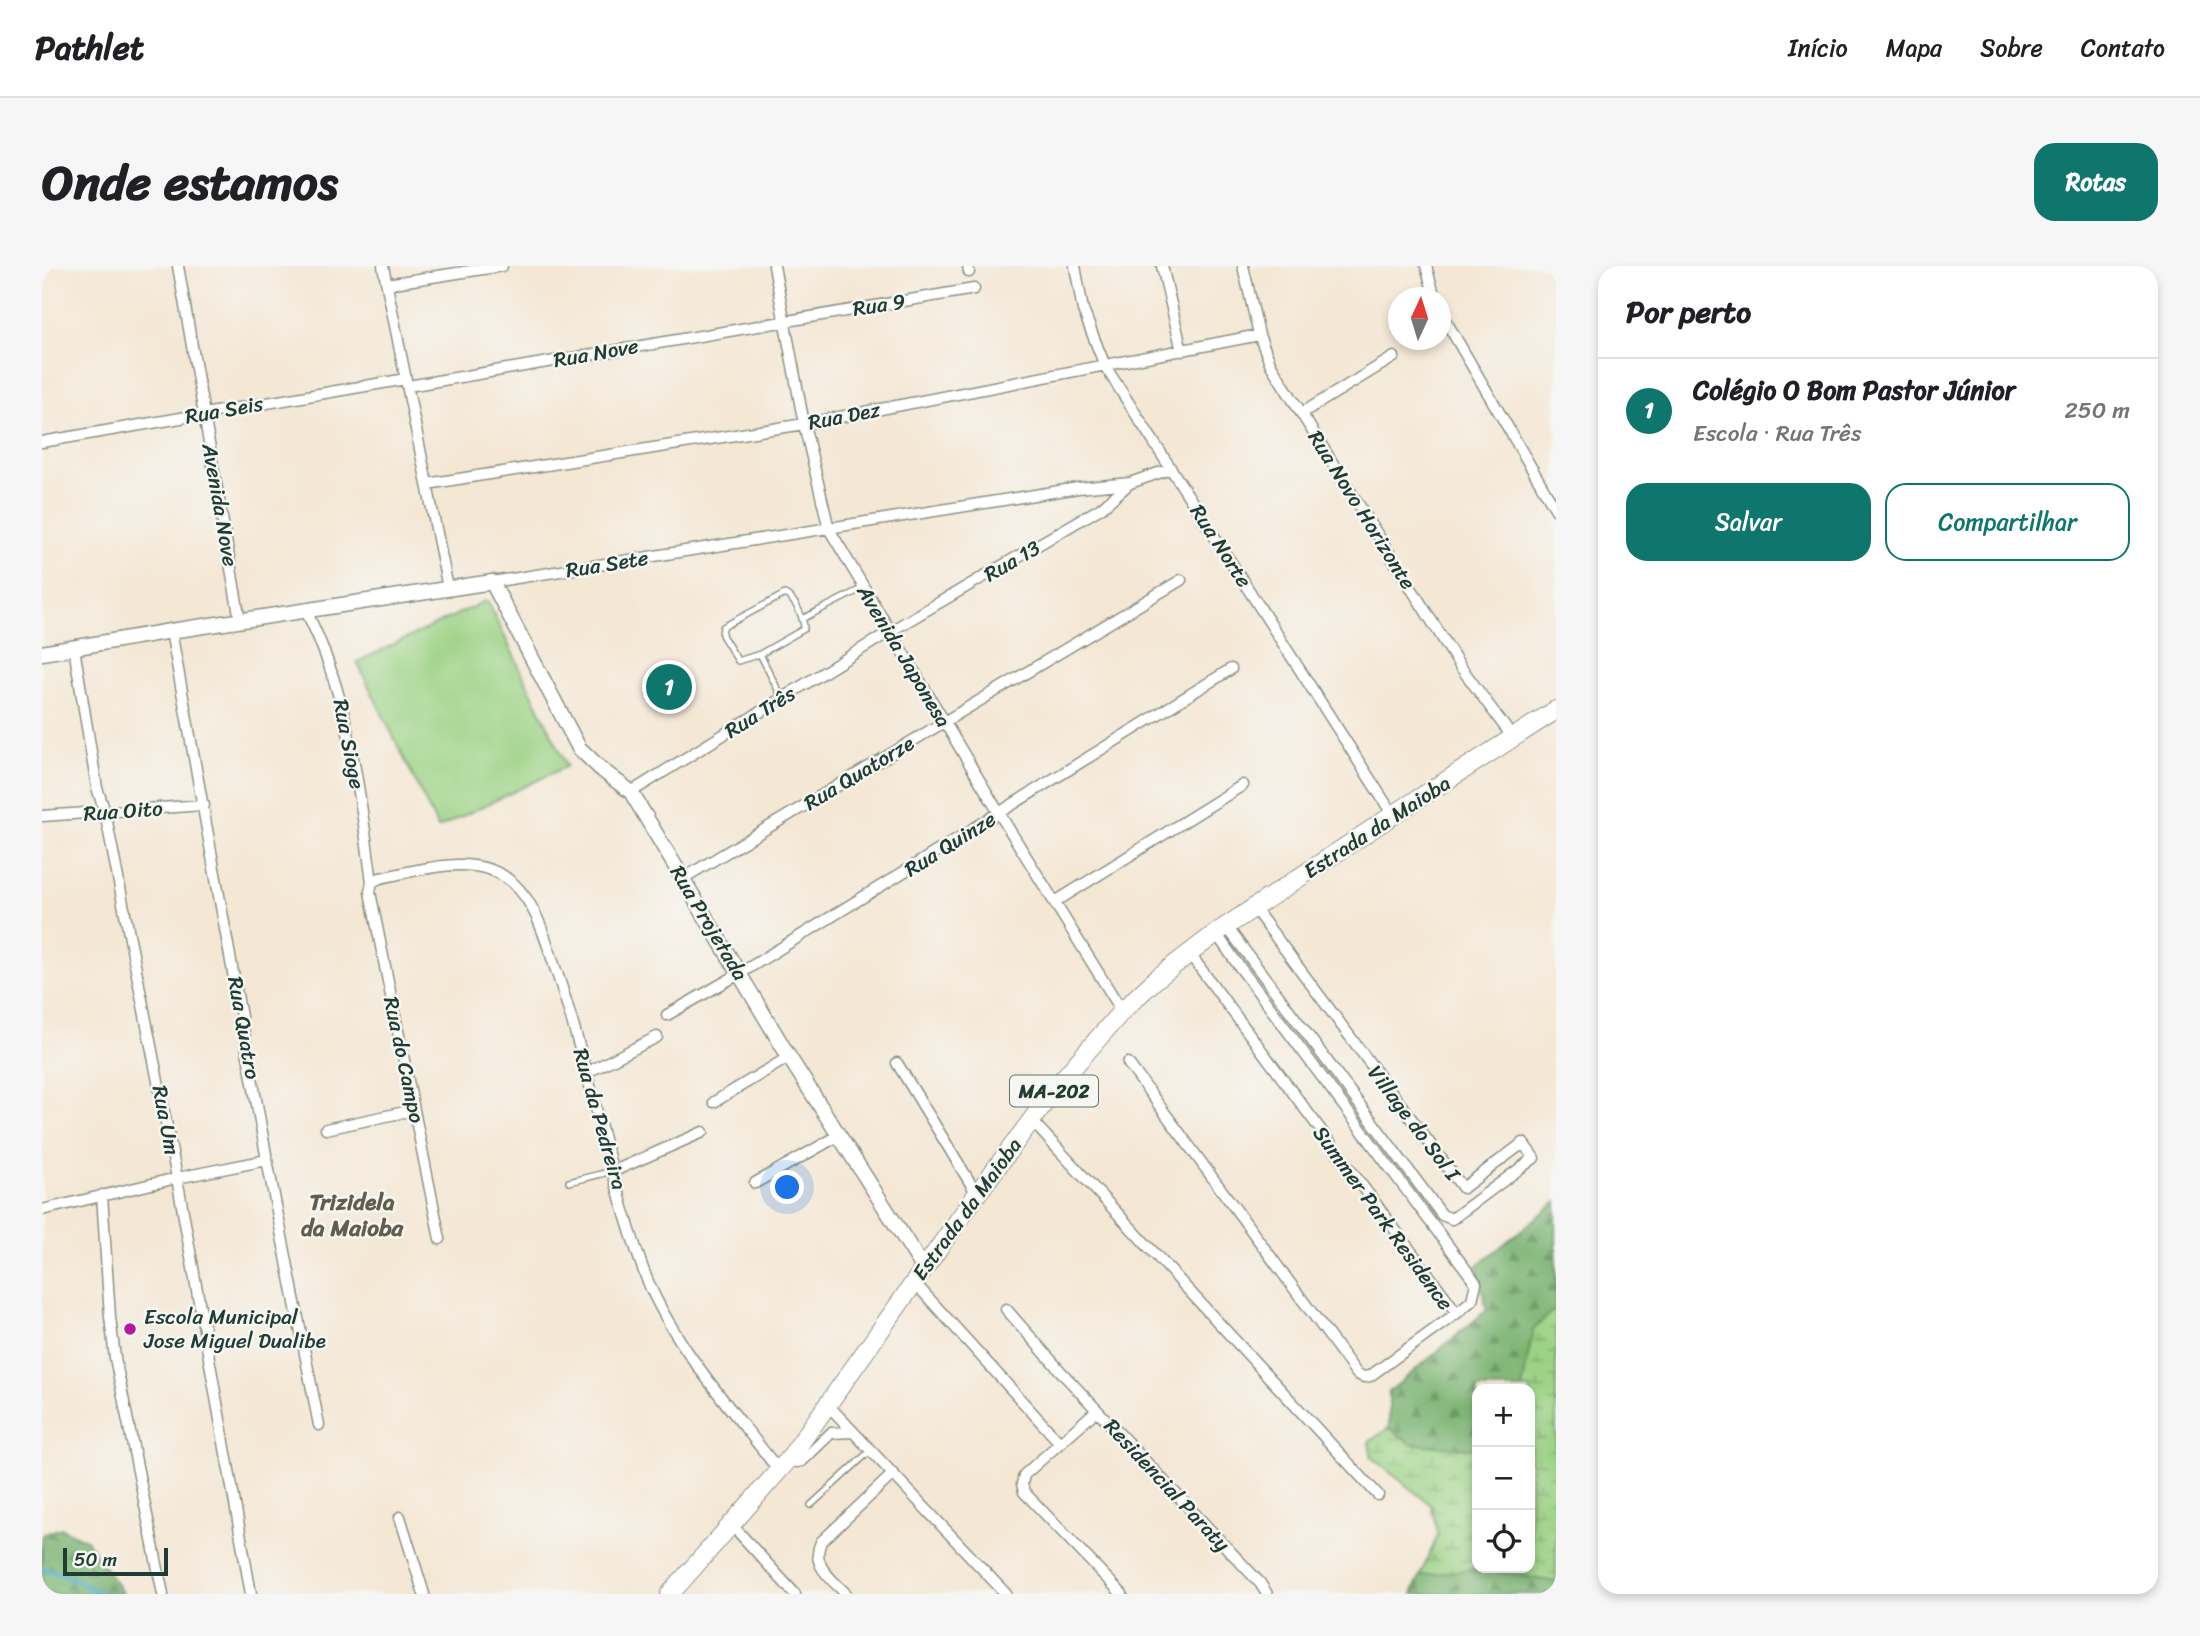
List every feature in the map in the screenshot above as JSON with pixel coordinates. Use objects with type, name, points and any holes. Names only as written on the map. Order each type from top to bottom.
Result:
[{"type":"main road","name":"Estrada da Maioba","points":[[670,1594],[784,1465],[1056,1087],[1122,1011],[1156,979],[1222,930],[1556,710]]},
{"type":"street","name":"Avenida Nove","points":[[178,266],[240,620]]},
{"type":"street","points":[[383,266],[448,588]]},
{"type":"street","points":[[387,284],[502,266]]},
{"type":"street","name":"Avenida Japonesa","points":[[774,266],[804,424],[829,530],[1122,1011]]},
{"type":"street","name":"Rua Norte","points":[[1075,266],[1083,310],[1105,366],[1393,815]]},
{"type":"street","points":[[1162,266],[1182,351]]},
{"type":"street","name":"Rua Novo Horizonte","points":[[1243,266],[1259,335],[1271,365],[1460,666],[1513,738]]},
{"type":"street","points":[[1426,266],[1432,287]]},
{"type":"street","name":"Rua 9","points":[[783,321],[974,289]]},
{"type":"street","name":"Rua Nove","points":[[407,382],[783,321]]},
{"type":"street","points":[[1451,330],[1556,510]]},
{"type":"street","name":"Rua Dez","points":[[427,484],[804,424],[1259,335]]},
{"type":"street","points":[[1302,413],[1394,357]]},
{"type":"street","name":"Rua Seis","points":[[42,442],[407,382]]},
{"type":"street","name":"Rua Sete","points":[[42,653],[829,530],[1028,496],[1130,483],[1170,469]]},
{"type":"street","name":"Rua 13","points":[[889,632],[1090,515],[1130,483]]},
{"type":"street","name":"Rua Quatorze","points":[[682,879],[1181,580]]},
{"type":"street","name":"Rua Projetada","points":[[492,582],[579,748],[631,792],[919,1275]]},
{"type":"street","name":"Rua Sioge","points":[[306,611],[326,653],[342,701],[372,882]]},
{"type":"street","name":"Rua Quatro","points":[[171,631],[267,1160],[319,1425]]},
{"type":"street","name":"Rua Três","points":[[631,792],[889,632]]},
{"type":"street","name":"Rua Um","points":[[74,648],[97,788],[105,812],[177,1178],[251,1594]]},
{"type":"street","name":"Rua Quinze","points":[[667,1015],[739,974],[1231,669]]},
{"type":"street","points":[[1055,902],[1243,785]]},
{"type":"street","name":"Rua Oito","points":[[42,816],[204,805]]},
{"type":"street","name":"Rua da Pedreira","points":[[372,882],[445,865],[474,867],[511,881],[526,897],[537,917],[588,1072],[614,1171],[643,1269],[654,1296],[685,1347],[784,1465]]},
{"type":"street","name":"Rua do Campo","points":[[372,882],[370,892],[440,1238]]},
{"type":"street","name":"Village do Sol I","points":[[1222,930],[1247,954],[1442,1215],[1452,1219],[1534,1158],[1523,1143],[1463,1188],[1254,908]]},
{"type":"street","points":[[1222,930],[1244,973],[1476,1283],[1472,1300],[1457,1313]]},
{"type":"street","name":"Summer Park Residence","points":[[1128,1063],[1357,1374],[1370,1376],[1457,1313],[1189,953]]},
{"type":"street","points":[[588,1072],[656,1037]]},
{"type":"street","points":[[714,1102],[789,1057]]},
{"type":"street","points":[[897,1063],[977,1194]]},
{"type":"street","points":[[326,1129],[414,1110]]},
{"type":"street","points":[[1032,1121],[1378,1495]]},
{"type":"street","points":[[614,1171],[703,1132]]},
{"type":"street","points":[[755,1183],[838,1136]]},
{"type":"street","points":[[42,1210],[267,1160]]},
{"type":"street","points":[[1463,1188],[1474,1202]]},
{"type":"street","points":[[102,1195],[115,1358],[163,1594]]},
{"type":"street","points":[[919,1275],[1060,1443]]},
{"type":"street","points":[[1006,1310],[1097,1410]]},
{"type":"street","points":[[828,1405],[1006,1594]]},
{"type":"street","name":"Residencial Paraty","points":[[1122,1594],[1024,1492],[1022,1484],[1024,1475],[1097,1410],[1260,1583],[1267,1594]]},
{"type":"street","points":[[784,1465],[802,1461],[831,1433],[853,1432]]},
{"type":"street","points":[[846,1594],[820,1566],[817,1556],[821,1542],[892,1475]]},
{"type":"street","points":[[400,1517],[424,1594]]},
{"type":"street","points":[[732,1525],[795,1594]]},
{"type":"lane","points":[[802,619],[863,588]]},
{"type":"lane","points":[[785,594],[791,597],[805,626],[801,632],[760,654],[738,661],[722,635],[723,627],[785,594]]},
{"type":"lane","points":[[760,654],[782,698]]},
{"type":"lane","points":[[569,1182],[614,1171]]},
{"type":"lane","points":[[811,1504],[870,1451]]},
{"type":"green space","points":[[487,600],[567,766],[438,828],[357,662]]},
{"type":"green space","points":[[1556,1202],[1556,1312],[1551,1313],[1524,1384],[1472,1384],[1472,1449],[1412,1444],[1389,1428],[1389,1392],[1487,1310],[1477,1266]]},
{"type":"green space","points":[[1551,1312],[1556,1312],[1556,1582],[1507,1573],[1535,1573],[1535,1384],[1523,1384],[1533,1330]]},
{"type":"green space","points":[[1389,1428],[1412,1444],[1472,1449],[1472,1569],[1420,1576],[1438,1535],[1431,1505],[1372,1458],[1369,1442]]},
{"type":"green space","points":[[61,1528],[86,1540],[123,1594],[42,1594],[42,1535]]},
{"type":"green space","points":[[1472,1569],[1472,1573],[1505,1573],[1556,1582],[1556,1594],[1412,1594],[1420,1576]]},
{"type":"waterway","points":[[42,1568],[69,1577],[102,1594]]},
{"type":"place","name":"Colégio O Bom Pastor Júnior","points":[[669,687]]},
{"type":"place","name":"Escola Municipal Jose Miguel Dualibe","points":[[130,1329]]},
{"type":"district","name":"Trizidela da Maioba","points":[[352,1215]]}]
